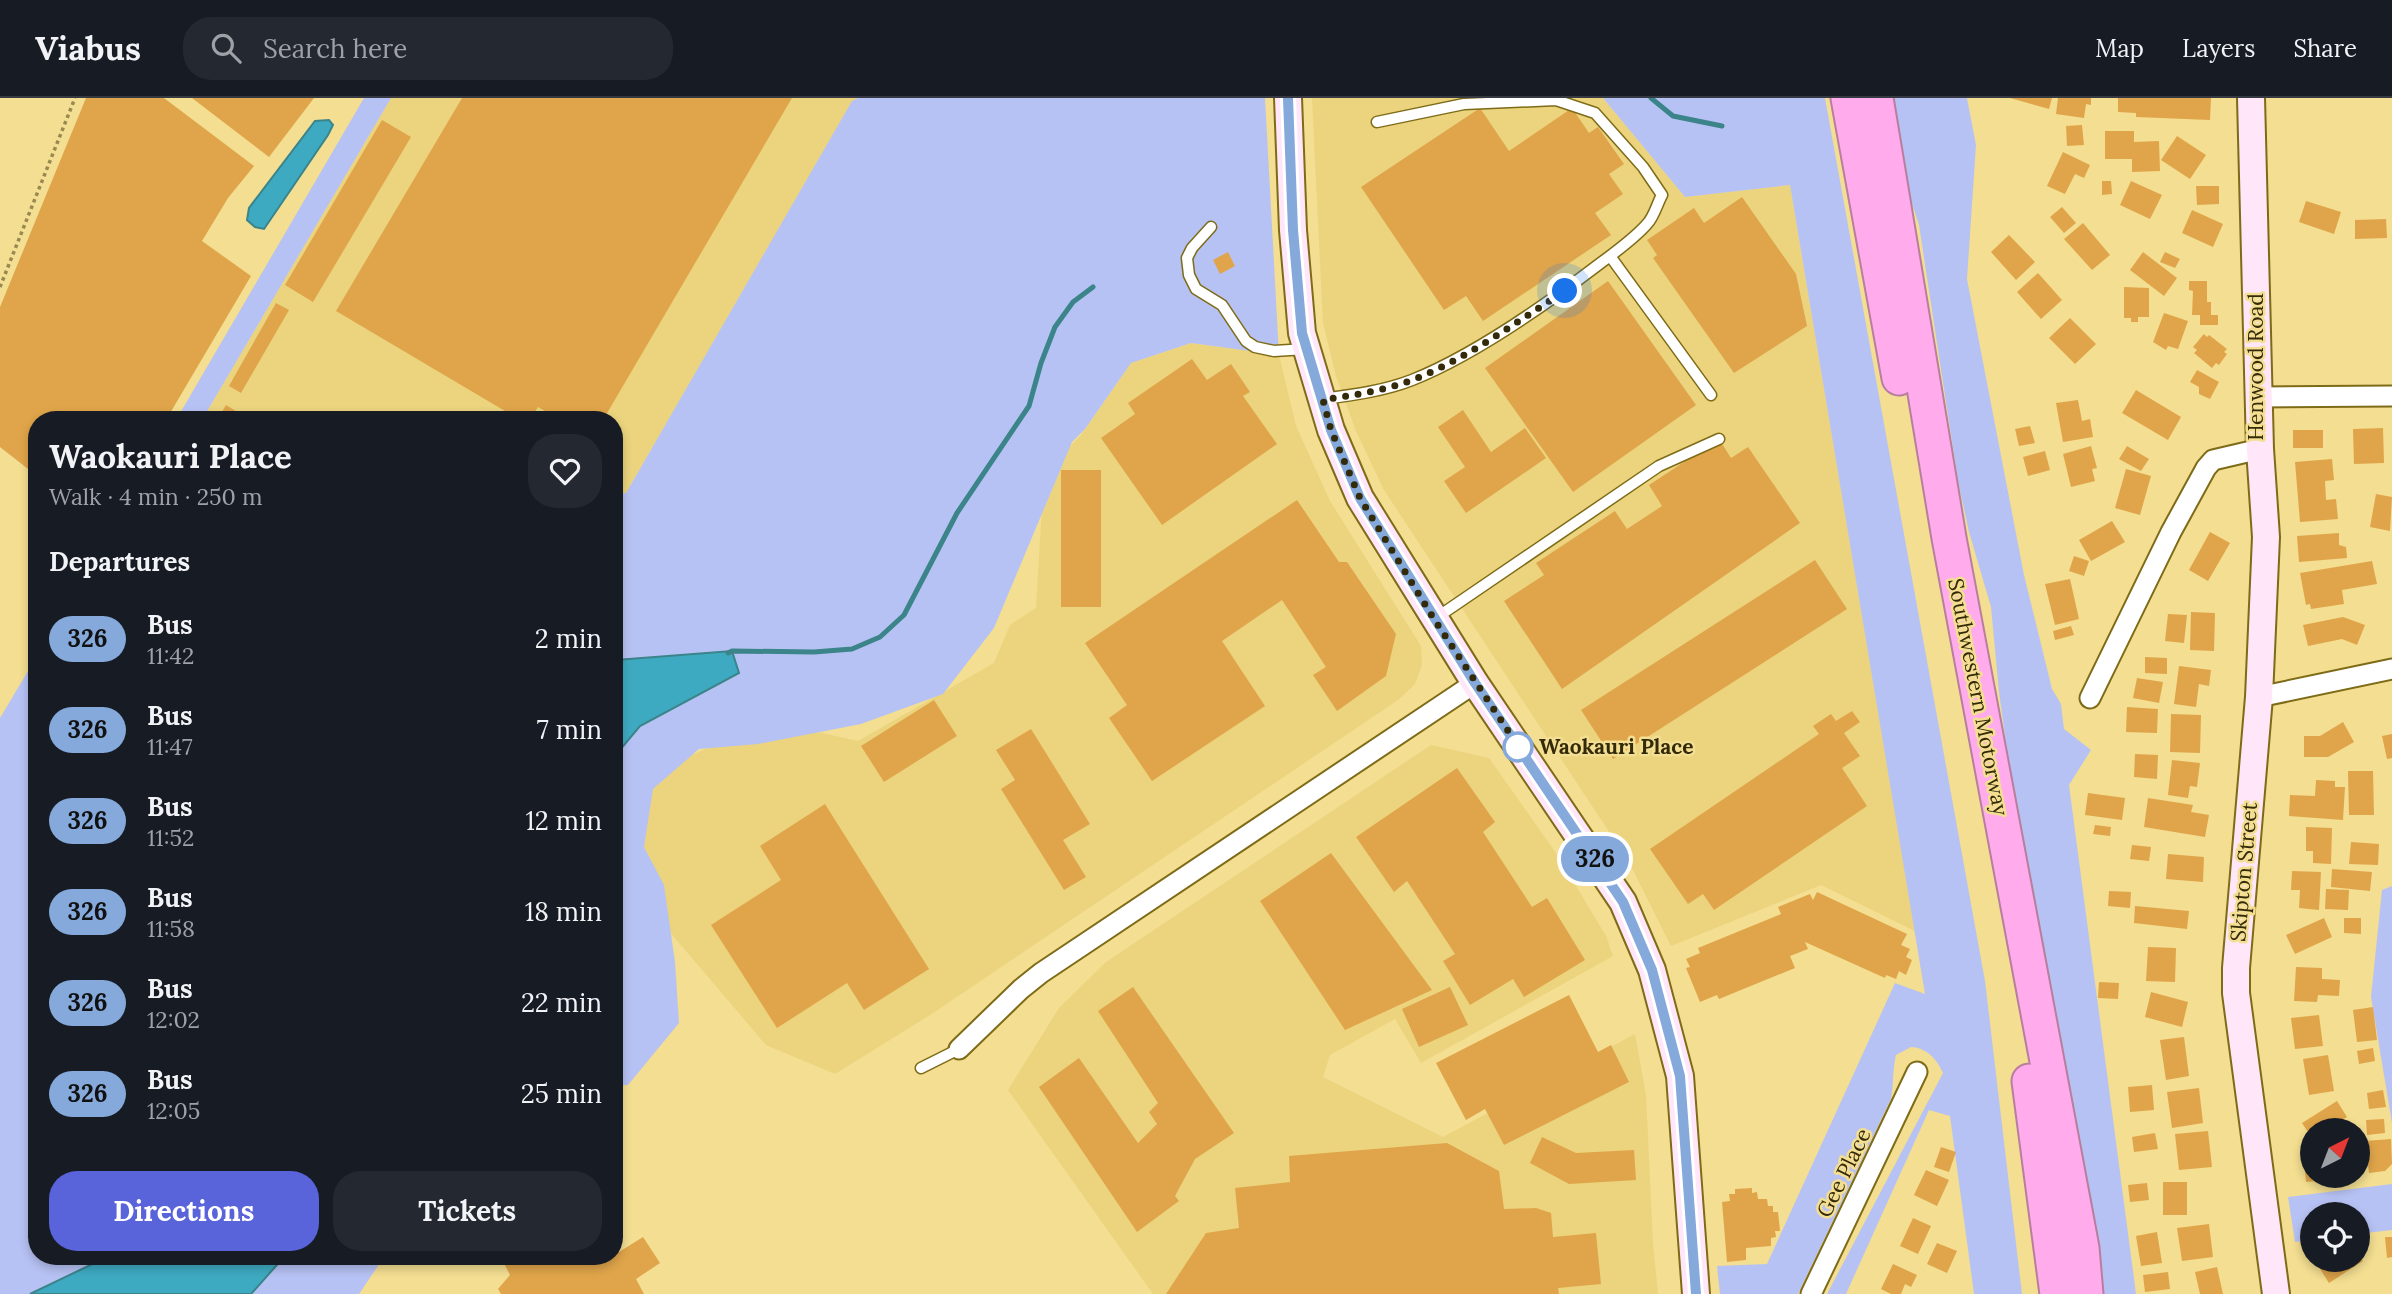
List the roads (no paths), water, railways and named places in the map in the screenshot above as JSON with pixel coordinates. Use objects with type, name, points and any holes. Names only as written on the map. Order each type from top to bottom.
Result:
[{"type":"highway","name":"Southwestern Motorway","points":[[1848,98],[2030,1085],[2057,1294]]},
{"type":"highway","name":"Southwestern Motorway","points":[[1876,98],[1949,538],[2079,1234],[2086,1294]]},
{"type":"main road","points":[[1288,98],[1293,230],[1302,333],[1331,430],[1360,498],[1475,683],[1623,902],[1652,970],[1680,1076],[1696,1294]]},
{"type":"main road","name":"Henwood Road","points":[[2251,98],[2260,449]]},
{"type":"main road","name":"Skipton Street","points":[[2260,449],[2266,537],[2259,697],[2236,993],[2276,1294]]},
{"type":"street","points":[[2259,397],[2392,396]]},
{"type":"street","name":"Henwood Road","points":[[2090,698],[2206,468],[2213,460],[2260,449]]},
{"type":"street","points":[[2259,697],[2392,669]]},
{"type":"street","points":[[958,1049],[1041,973],[1475,683]]},
{"type":"street","name":"Gee Place","points":[[1811,1294],[1917,1072]]},
{"type":"lane","points":[[1323,400],[1366,393],[1411,380],[1448,363],[1565,291],[1610,256],[1648,223],[1662,195],[1643,167],[1595,113],[1556,100],[1464,104],[1377,122]]},
{"type":"lane","points":[[1211,227],[1192,248],[1187,258],[1189,275],[1196,289],[1223,305],[1246,341],[1255,346],[1274,351],[1307,349]]},
{"type":"lane","points":[[1610,256],[1711,395]]},
{"type":"lane","points":[[1434,619],[1659,466],[1719,439]]},
{"type":"lane","points":[[921,1068],[958,1049]]},
{"type":"waterway","points":[[1651,98],[1673,116],[1722,126]]},
{"type":"waterway","points":[[728,653],[852,649],[880,637],[904,615],[957,513],[1029,406],[1055,327],[1073,302],[1093,287]]},
{"type":"place","name":"Waokauri Place","points":[[1518,747]]}]
